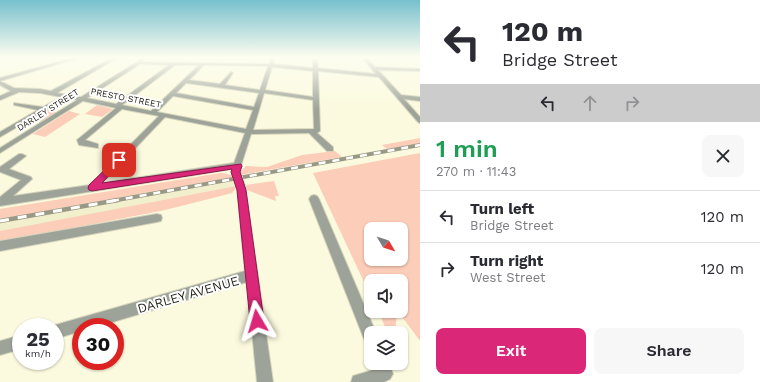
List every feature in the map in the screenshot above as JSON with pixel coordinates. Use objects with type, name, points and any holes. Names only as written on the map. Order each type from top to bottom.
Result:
[{"type":"street","points":[[0,81],[21,75]]},
{"type":"street","points":[[52,93],[85,75]]},
{"type":"street","name":"DARLEY STREET","points":[[0,151],[120,75]]},
{"type":"street","points":[[95,146],[82,143],[81,140],[106,120],[106,118],[119,106],[158,75]]},
{"type":"street","points":[[152,113],[192,75]]},
{"type":"street","points":[[221,86],[229,75]]},
{"type":"street","points":[[265,382],[241,187],[237,169],[267,75]]},
{"type":"street","points":[[316,75],[314,131],[330,149]]},
{"type":"street","points":[[370,75],[380,76],[420,121]]},
{"type":"street","name":"PRESTO STREET","points":[[0,81],[9,88],[36,90],[249,132],[314,131]]},
{"type":"street","points":[[185,81],[316,99]]},
{"type":"street","points":[[0,98],[20,90]]},
{"type":"street","points":[[171,94],[256,110]]},
{"type":"street","points":[[0,135],[66,96]]},
{"type":"street","points":[[399,97],[420,98]]},
{"type":"street","points":[[17,103],[44,109]]},
{"type":"street","points":[[92,188],[164,115]]},
{"type":"street","points":[[0,202],[28,179],[2,170],[22,156]]},
{"type":"street","points":[[0,202],[237,169]]},
{"type":"street","points":[[314,199],[366,326]]},
{"type":"street","points":[[0,246],[157,218]]},
{"type":"street","name":"DARLEY AVENUE","points":[[64,329],[251,275]]},
{"type":"street","points":[[0,348],[12,345]]},
{"type":"street","points":[[359,382],[380,370]]},
{"type":"shaded area","points":[[97,105],[113,109],[102,117],[85,114]]},
{"type":"shaded area","points":[[47,110],[57,112],[41,122],[31,120]]},
{"type":"shaded area","points":[[69,111],[80,114],[45,137],[33,134]]},
{"type":"shaded area","points":[[420,138],[420,143],[387,149],[382,145]]},
{"type":"shaded area","points":[[335,151],[342,157],[240,175],[240,172],[246,166],[267,167],[302,155]]},
{"type":"shaded area","points":[[420,153],[420,341],[403,318],[408,318],[408,274],[364,274],[364,282],[313,173]]},
{"type":"shaded area","points":[[221,173],[233,176],[237,186],[232,193],[165,210],[0,242],[0,209]]},
{"type":"shaded area","points":[[221,173],[231,175],[233,177],[0,219],[0,209]]},
{"type":"shaded area","points":[[274,181],[279,196],[275,196],[276,201],[247,190],[246,185]]},
{"type":"shaded area","points":[[237,186],[232,193],[165,210],[0,242],[0,231]]},
{"type":"shaded area","points":[[381,318],[397,318],[395,326],[385,326]]},
{"type":"railway","points":[[112,201],[420,145]]},
{"type":"railway","points":[[0,221],[118,200]]},
{"type":"route","points":[[119,160],[92,188],[238,166],[235,172],[242,190],[257,321]]}]
